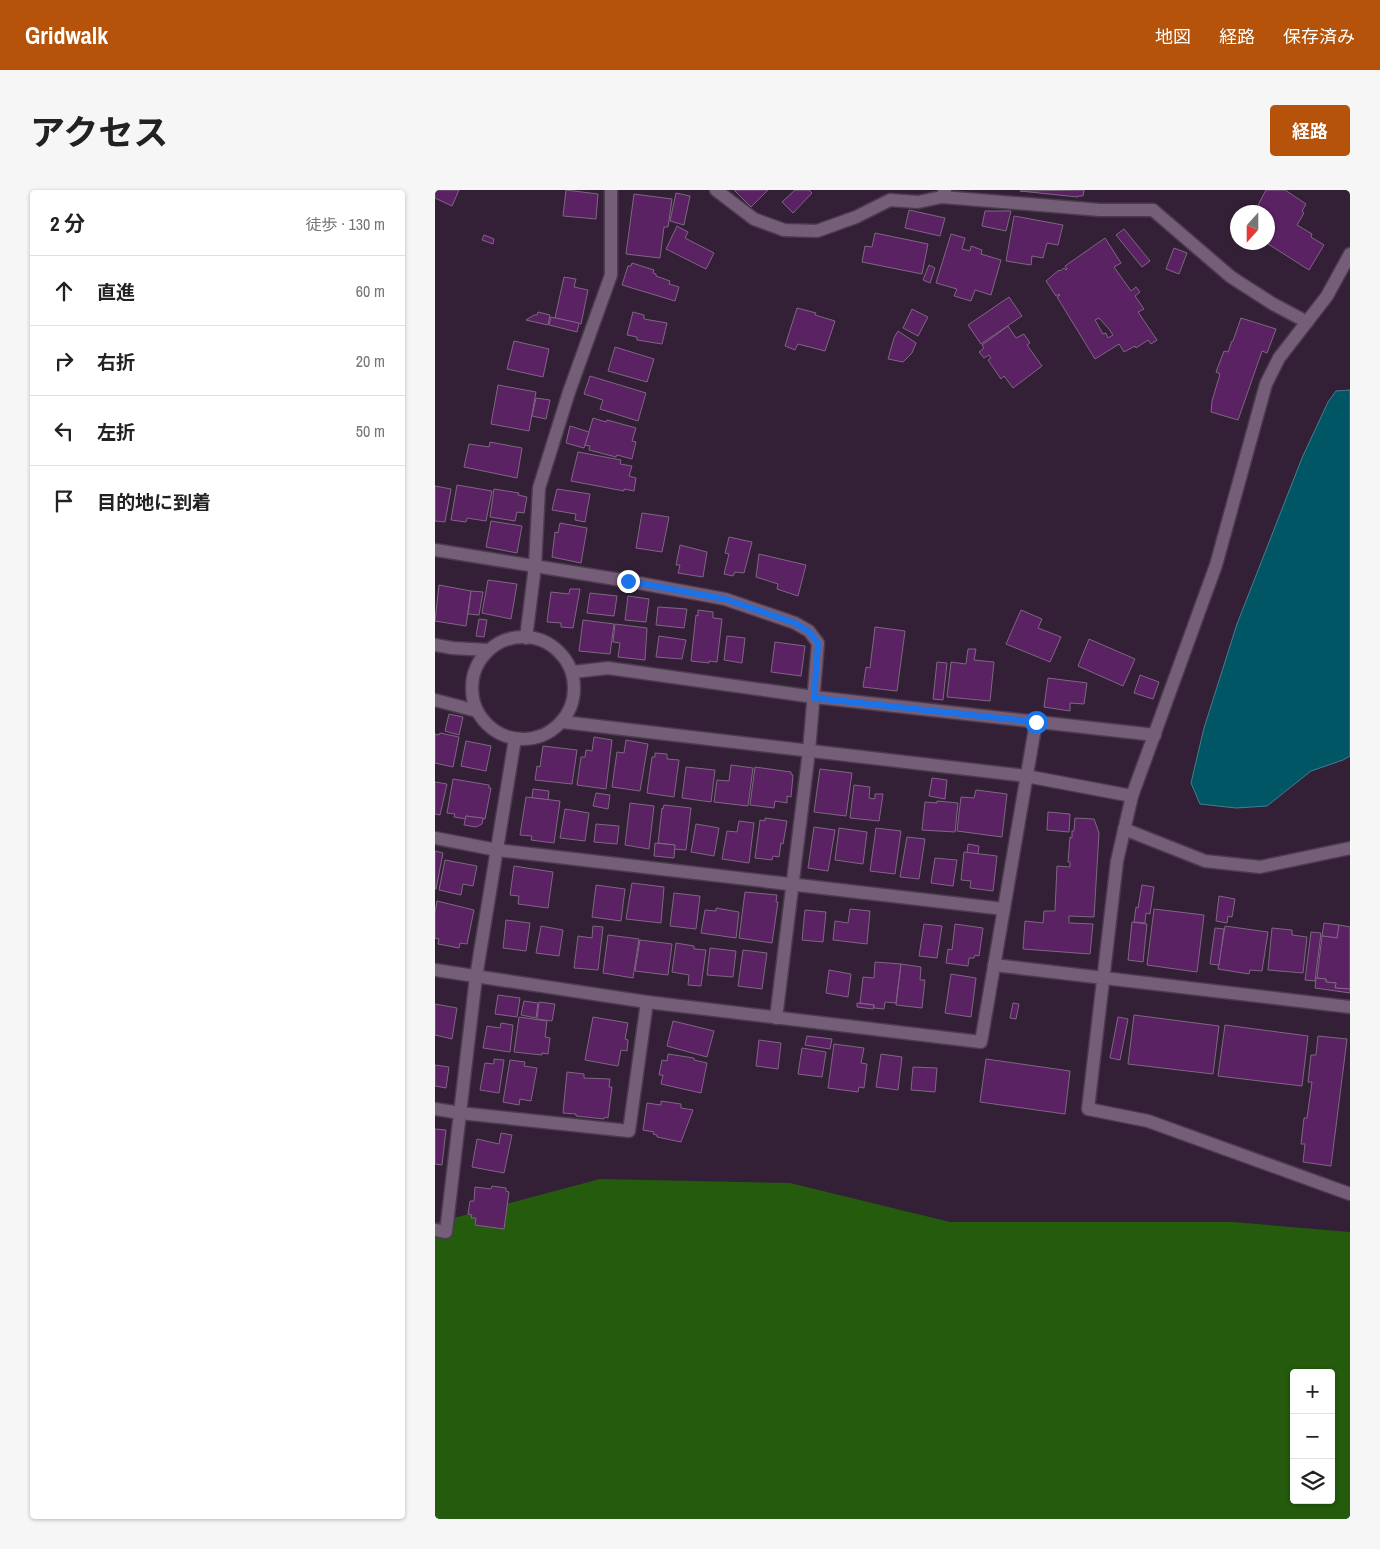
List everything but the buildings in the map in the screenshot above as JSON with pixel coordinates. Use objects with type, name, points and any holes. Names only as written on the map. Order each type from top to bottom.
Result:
[{"type":"street","points":[[526,638],[535,566],[539,488],[569,392],[611,276],[611,190]]},
{"type":"street","points":[[716,190],[754,219],[784,230],[817,232],[856,217],[890,200],[918,202],[943,193],[1100,210],[1153,210],[1231,277],[1273,304],[1307,322]]},
{"type":"street","points":[[1350,254],[1327,296],[1279,358],[1266,384],[1216,564],[1133,796],[1117,861],[1088,1109],[1148,1121],[1350,1191]]},
{"type":"street","points":[[435,550],[628,581],[725,599],[795,623],[809,632],[818,643],[809,751],[776,1018]]},
{"type":"street","points":[[518,637],[526,638],[535,638],[551,645],[564,657],[573,672],[575,690],[572,707],[563,722],[549,733],[533,739],[515,739],[499,734],[486,724],[477,711],[472,695],[473,679],[478,663],[488,650],[502,641],[518,637]]},
{"type":"street","points":[[435,645],[488,650]]},
{"type":"street","points":[[573,672],[608,668],[814,698],[1155,735]]},
{"type":"street","points":[[435,700],[477,711]]},
{"type":"street","points":[[563,722],[1026,776],[1133,796]]},
{"type":"street","points":[[435,970],[647,1002],[981,1042],[1036,722]]},
{"type":"street","points":[[435,1230],[446,1232],[476,977],[515,739]]},
{"type":"street","points":[[1125,829],[1205,861],[1260,867],[1350,848]]},
{"type":"street","points":[[435,838],[497,850],[1004,909]]},
{"type":"street","points":[[994,965],[1350,1007]]},
{"type":"street","points":[[435,1109],[629,1131],[647,1002]]},
{"type":"green space","points":[[600,1179],[790,1183],[950,1222],[1233,1222],[1350,1232],[1350,1519],[435,1519],[435,1223]]},
{"type":"water","points":[[1350,390],[1350,756],[1311,771],[1267,806],[1236,808],[1200,804],[1191,783],[1204,728],[1237,624],[1302,458],[1328,402],[1336,391]]},
{"type":"route","points":[[628,581],[725,599],[795,623],[809,632],[818,643],[814,698],[1036,722]]}]
